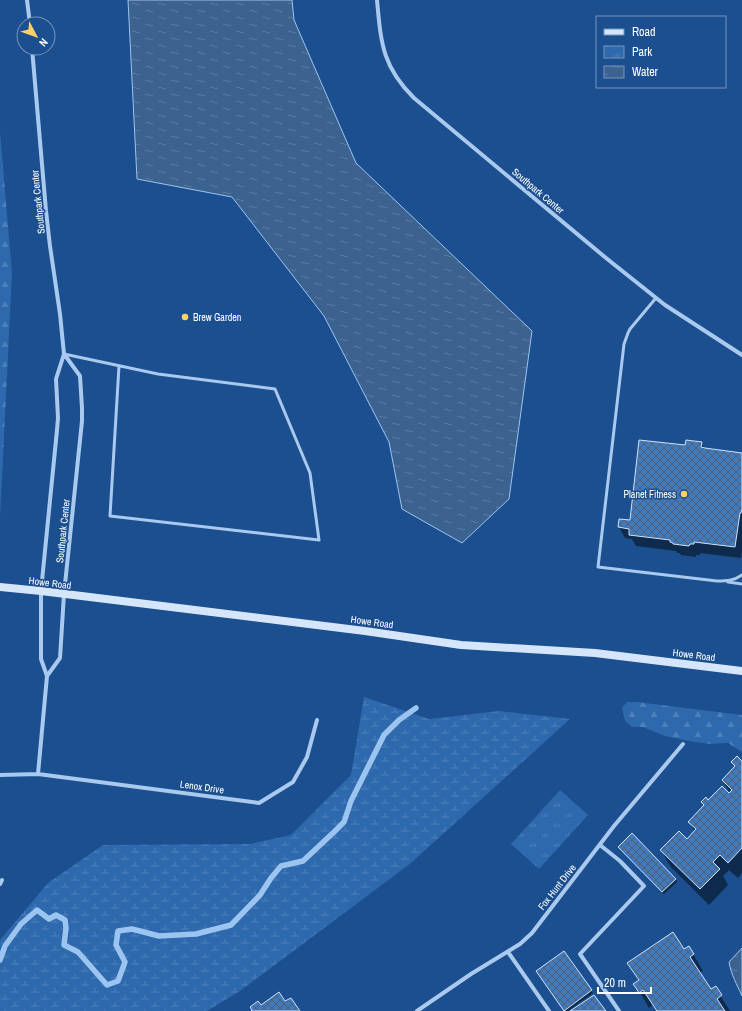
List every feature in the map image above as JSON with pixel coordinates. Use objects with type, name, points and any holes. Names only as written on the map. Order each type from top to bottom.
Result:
[{"type":"street","points":[[27,0],[29,16]]},
{"type":"street","name":"Southpark Center","points":[[377,0],[381,39],[385,56],[397,79],[418,102],[656,298],[683,318],[742,355]]},
{"type":"street","name":"Southpark Center","points":[[33,56],[47,218],[64,354],[56,379],[58,418],[41,591]]},
{"type":"street","name":"Southpark Center","points":[[64,354],[80,376],[82,408],[81,435],[64,594]]},
{"type":"street","name":"Howe Road","points":[[0,587],[365,631],[461,645],[595,653],[742,671]]},
{"type":"street","points":[[38,774],[47,676],[41,659],[41,591]]},
{"type":"street","points":[[47,676],[60,658],[64,594]]},
{"type":"street","name":"Lenox Drive","points":[[0,775],[38,774],[259,803],[293,782],[307,757],[318,720]]},
{"type":"street","name":"Fox Hunt Drive","points":[[417,1011],[471,974],[520,944],[532,933],[614,826],[683,744]]},
{"type":"street","points":[[600,845],[620,861],[644,886],[580,954],[619,1011]]},
{"type":"street","points":[[508,952],[549,1011]]},
{"type":"lane","points":[[656,298],[630,329],[624,344],[598,567],[742,584]]},
{"type":"lane","points":[[64,354],[158,374],[276,389],[310,473],[318,540],[110,516],[119,366]]},
{"type":"lane","points":[[722,581],[737,579],[742,576]]},
{"type":"green space","points":[[0,132],[12,273],[0,518]]},
{"type":"green space","points":[[364,697],[429,719],[499,711],[570,719],[411,863],[240,991],[207,1011],[0,1011],[0,940],[48,883],[103,845],[250,844],[291,835],[351,775]]},
{"type":"green space","points":[[627,702],[742,715],[742,752],[728,743],[709,744],[689,741],[665,736],[643,727],[632,727],[625,721],[622,708]]},
{"type":"green space","points":[[560,790],[588,815],[539,869],[511,844]]},
{"type":"water","points":[[128,0],[292,0],[294,20],[356,163],[532,331],[509,499],[462,543],[402,509],[389,442],[324,316],[232,197],[137,179]]},
{"type":"water","points":[[742,948],[742,996],[729,962]]},
{"type":"building","points":[[639,440],[685,445],[686,440],[702,442],[701,447],[742,453],[742,509],[740,513],[735,547],[694,542],[694,544],[690,544],[689,546],[673,544],[670,540],[629,535],[629,529],[618,527],[619,519],[630,520]]},
{"type":"building","points":[[737,756],[742,761],[742,848],[728,863],[720,855],[713,862],[720,869],[700,889],[660,850],[679,831],[687,839],[696,829],[688,822],[704,805],[701,802],[706,797],[708,800],[722,786],[729,793],[732,790],[722,780],[735,766],[731,762]]},
{"type":"building","points":[[632,833],[676,879],[662,892],[618,847]]},
{"type":"building","points":[[673,932],[684,949],[689,946],[694,954],[690,957],[711,989],[716,986],[722,995],[717,999],[725,1011],[657,1011],[643,990],[639,993],[633,984],[639,980],[627,963]]},
{"type":"building","points":[[564,951],[592,990],[564,1011],[536,971]]},
{"type":"building","points":[[279,992],[285,1001],[291,998],[300,1011],[251,1011],[252,1010],[250,1007],[258,1001],[261,1005]]},
{"type":"building","points":[[594,995],[606,1011],[570,1011]]},
{"type":"waterway","points":[[0,960],[5,946],[21,924],[37,910],[49,919],[56,915],[65,920],[66,928],[64,945],[78,952],[107,985],[118,981],[125,962],[116,945],[118,931],[132,929],[159,936],[196,934],[231,925],[260,895],[281,866],[303,861],[344,822],[351,801],[384,735],[399,720],[416,708]]},
{"type":"place","name":"Brew Garden","points":[[185,317]]},
{"type":"place","name":"Planet Fitness","points":[[684,494]]}]
